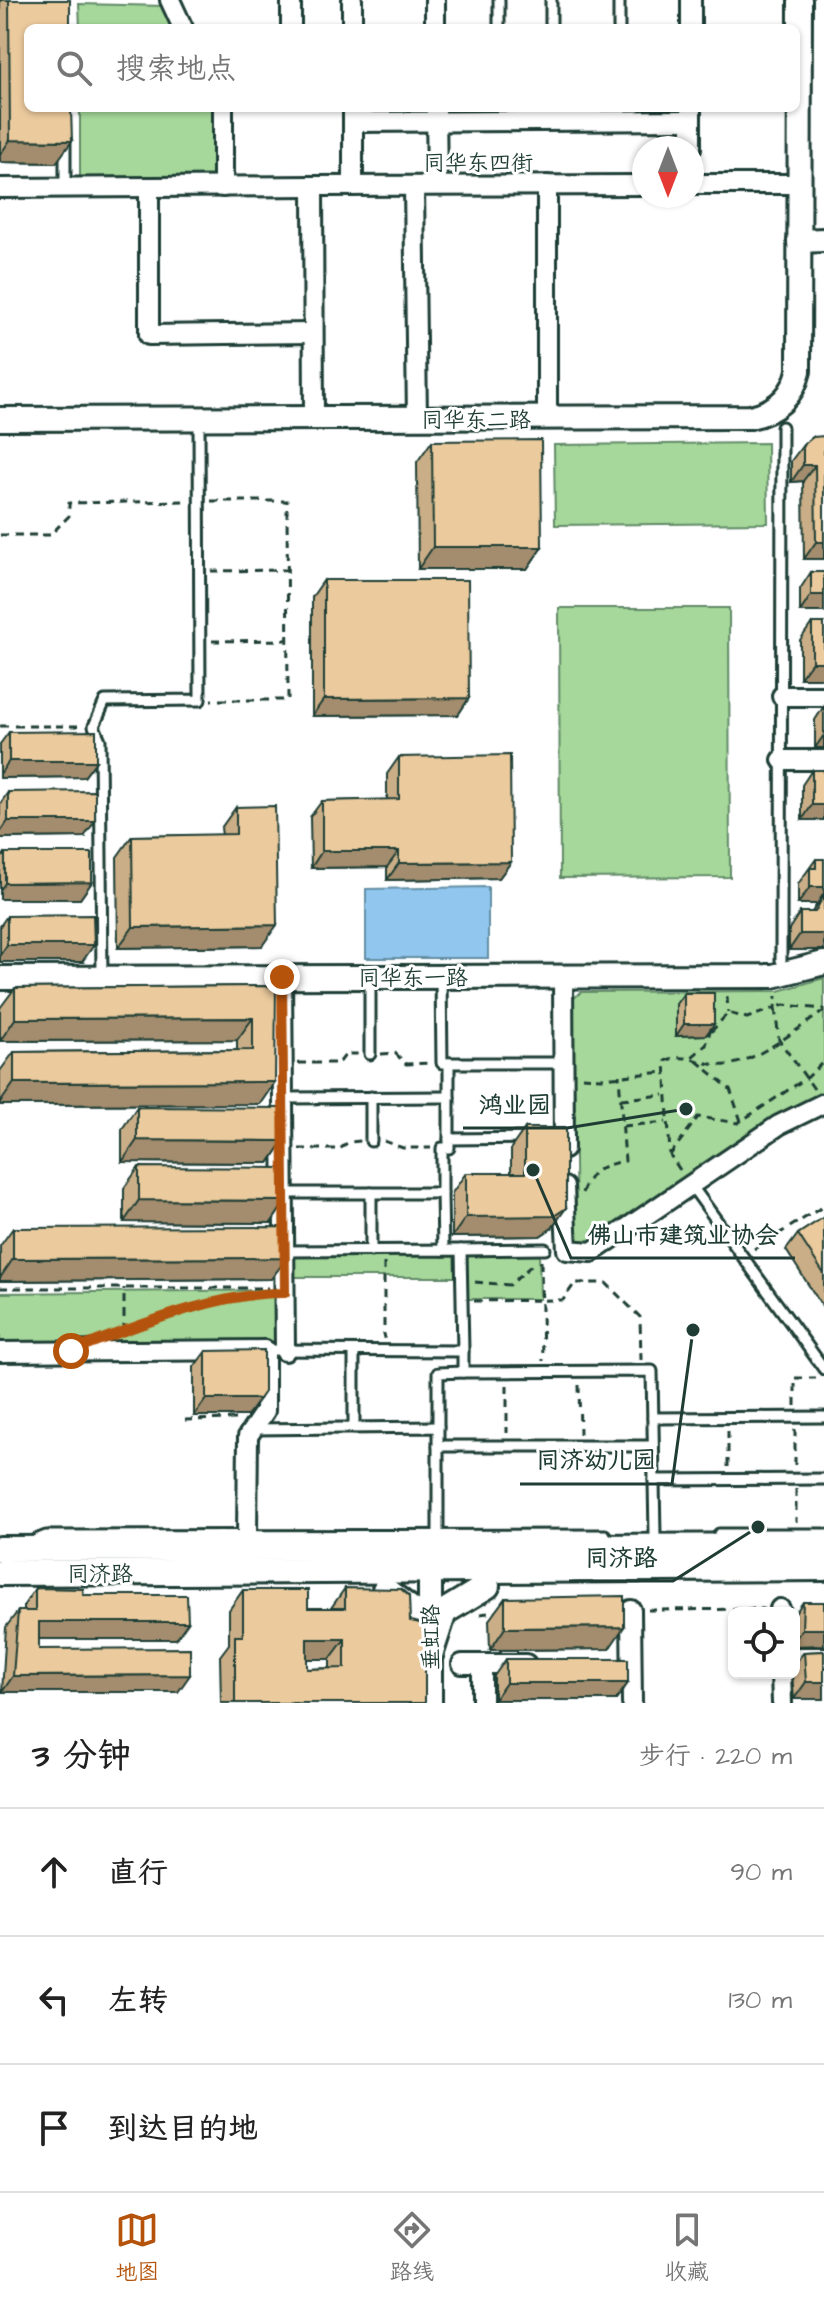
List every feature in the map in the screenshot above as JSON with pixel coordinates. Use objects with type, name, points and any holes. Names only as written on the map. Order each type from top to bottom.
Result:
[{"type":"main road","name":"同济路","points":[[4,1549],[382,1541],[470,1551],[824,1568]]},
{"type":"main road","name":"同济路","points":[[4,1573],[430,1572],[470,1551],[824,1546]]},
{"type":"main road","points":[[470,1551],[487,1586]]},
{"type":"main road","points":[[372,1584],[394,1572]]},
{"type":"main road","points":[[4,1573],[47,1586],[372,1584],[391,1592],[413,1611],[430,1655]]},
{"type":"main road","points":[[430,1655],[444,1612],[487,1586],[824,1582]]},
{"type":"street","points":[[170,0],[181,24]]},
{"type":"street","points":[[291,0],[291,24]]},
{"type":"street","points":[[352,0],[352,24]]},
{"type":"street","points":[[435,0],[435,24]]},
{"type":"street","points":[[691,0],[691,24]]},
{"type":"street","name":"同华东二路","points":[[0,419],[750,417],[772,410],[789,394],[799,371],[800,0]]},
{"type":"street","points":[[223,112],[223,187]]},
{"type":"street","points":[[436,112],[437,185]]},
{"type":"street","points":[[353,186],[353,115],[691,114],[691,136]]},
{"type":"street","points":[[704,184],[800,184]]},
{"type":"street","points":[[547,185],[547,419]]},
{"type":"street","name":"同华东四街","points":[[0,188],[632,185]]},
{"type":"street","points":[[313,186],[314,420]]},
{"type":"street","points":[[414,186],[417,419]]},
{"type":"street","points":[[149,188],[149,335],[313,333]]},
{"type":"street","points":[[799,241],[824,240]]},
{"type":"street","points":[[782,696],[824,696]]},
{"type":"street","points":[[782,760],[824,760]]},
{"type":"street","name":"同华东一路","points":[[0,978],[773,976],[824,963]]},
{"type":"street","points":[[563,976],[557,1138],[565,1244],[572,1253],[592,1252],[779,1125],[824,1103]]},
{"type":"street","points":[[282,977],[285,1351]]},
{"type":"street","points":[[0,1352],[265,1350],[265,1411],[248,1436],[247,1535]]},
{"type":"street","name":"垂虹路","points":[[430,1572],[430,1703]]},
{"type":"street","points":[[631,1610],[625,1664],[632,1703]]},
{"type":"street","points":[[800,1657],[824,1657]]},
{"type":"street","points":[[462,1664],[542,1664]]},
{"type":"street","points":[[482,1664],[482,1703]]},
{"type":"street","points":[[781,1679],[782,1703]]},
{"type":"lane","points":[[499,0],[499,24]]},
{"type":"lane","points":[[551,0],[551,24]]},
{"type":"lane","points":[[619,0],[619,24]]},
{"type":"lane","points":[[65,124],[65,188]]},
{"type":"lane","points":[[102,977],[100,740],[94,726],[105,701],[200,700],[199,419]]},
{"type":"lane","points":[[781,960],[782,427]]},
{"type":"lane","points":[[370,977],[370,1054]]},
{"type":"lane","points":[[441,977],[442,1063],[555,1063]]},
{"type":"lane","points":[[443,1250],[442,1148],[449,1148],[449,1063]]},
{"type":"lane","points":[[371,1097],[371,1141]]},
{"type":"lane","points":[[283,1098],[449,1097]]},
{"type":"lane","points":[[449,1139],[535,1138]]},
{"type":"lane","points":[[691,1185],[824,1369]]},
{"type":"lane","points":[[284,1193],[442,1193]]},
{"type":"lane","points":[[371,1193],[371,1251]]},
{"type":"lane","points":[[461,1250],[463,1372]]},
{"type":"lane","points":[[285,1251],[542,1252]]},
{"type":"lane","points":[[265,1350],[463,1351]]},
{"type":"lane","points":[[354,1351],[354,1428]]},
{"type":"lane","points":[[437,1351],[438,1535]]},
{"type":"lane","points":[[438,1373],[652,1371],[655,1535]]},
{"type":"lane","points":[[653,1418],[824,1417]]},
{"type":"lane","points":[[256,1424],[438,1427]]},
{"type":"lane","points":[[438,1446],[653,1446]]},
{"type":"lane","points":[[654,1480],[824,1479]]},
{"type":"lane","points":[[4,1549],[46,1536],[247,1535],[382,1541],[438,1535],[470,1551],[655,1535],[824,1534]]},
{"type":"path","points":[[0,535],[50,535],[69,516],[69,503],[287,501],[288,700],[200,700]]},
{"type":"path","points":[[199,571],[288,570]]},
{"type":"path","points":[[199,641],[288,640]]},
{"type":"path","points":[[0,726],[94,726]]},
{"type":"path","points":[[779,991],[775,1008],[779,1040],[808,1077]]},
{"type":"path","points":[[692,1057],[706,1045],[711,1032],[728,1013],[727,992],[718,992]]},
{"type":"path","points":[[728,1013],[747,1018],[784,1005],[824,1010]]},
{"type":"path","points":[[678,1169],[670,1155],[666,1122],[665,1061],[692,1057],[726,1065],[765,1050],[824,1010]]},
{"type":"path","points":[[710,1019],[711,1032]]},
{"type":"path","points":[[692,1057],[730,1089],[741,1122]]},
{"type":"path","points":[[670,1155],[698,1117],[727,1124],[741,1122],[808,1077],[824,1061]]},
{"type":"path","points":[[574,1077],[664,1072]]},
{"type":"path","points":[[581,1195],[591,1174],[603,1165],[625,1161],[619,1075]]},
{"type":"path","points":[[621,1099],[664,1095]]},
{"type":"path","points":[[623,1126],[666,1122]]},
{"type":"path","points":[[744,1255],[824,1206]]},
{"type":"path","points":[[384,1251],[384,1351]]},
{"type":"path","points":[[462,1282],[510,1285],[542,1252]]},
{"type":"path","points":[[542,1252],[543,1372]]},
{"type":"path","points":[[462,1301],[563,1300],[575,1283],[606,1283],[640,1317],[641,1372]]},
{"type":"path","points":[[0,1288],[285,1290]]},
{"type":"path","points":[[124,1288],[124,1332]]},
{"type":"path","points":[[110,1337],[215,1303],[285,1290]]},
{"type":"path","points":[[506,1372],[508,1445]]},
{"type":"path","points":[[579,1372],[580,1446]]},
{"type":"path","points":[[796,1534],[795,1378],[824,1378]]},
{"type":"path","points":[[728,1418],[728,1479]]},
{"type":"path","points":[[185,1420],[256,1424]]},
{"type":"path","points":[[631,1610],[728,1611]]},
{"type":"path","points":[[473,1618],[503,1611]]},
{"type":"green space","points":[[79,4],[166,6],[171,24],[80,24]]},
{"type":"green space","points":[[80,112],[216,112],[215,179],[80,181]]},
{"type":"green space","points":[[767,443],[768,523],[555,525],[554,445]]},
{"type":"green space","points":[[559,608],[729,608],[730,877],[560,878]]},
{"type":"green space","points":[[824,978],[824,1097],[591,1246],[581,1246],[576,1241],[573,999],[581,992],[779,991]]},
{"type":"green space","points":[[539,1251],[540,1299],[465,1299],[464,1252]]},
{"type":"green space","points":[[289,1254],[457,1254],[457,1277],[289,1277]]},
{"type":"green space","points":[[279,1290],[280,1345],[0,1346],[0,1293]]},
{"type":"water","points":[[488,887],[488,958],[366,958],[366,889]]},
{"type":"building","points":[[9,0],[70,0],[70,24],[24,24],[24,112],[71,112],[72,141],[10,140]]},
{"type":"building","points":[[824,436],[824,542],[816,542],[815,465],[803,465],[803,445],[813,437]]},
{"type":"building","points":[[541,440],[542,547],[433,547],[432,441]]},
{"type":"building","points":[[811,572],[824,572],[824,595],[811,595]]},
{"type":"building","points":[[324,580],[468,580],[469,698],[324,699]]},
{"type":"building","points":[[812,623],[824,623],[824,662],[812,662]]},
{"type":"building","points":[[96,731],[96,761],[9,761],[9,732]]},
{"type":"building","points":[[510,755],[511,862],[399,863],[399,851],[322,851],[322,801],[399,799],[399,757]]},
{"type":"building","points":[[812,770],[824,770],[824,805],[812,805]]},
{"type":"building","points":[[95,791],[95,821],[8,821],[8,792]]},
{"type":"building","points":[[275,806],[277,925],[133,927],[132,836],[236,834],[236,807]]},
{"type":"building","points":[[5,853],[92,853],[92,882],[5,883]]},
{"type":"building","points":[[816,859],[824,859],[824,887],[810,887],[810,868],[816,868]]},
{"type":"building","points":[[824,895],[824,934],[800,934],[800,912],[815,912]]},
{"type":"building","points":[[93,915],[94,945],[7,945],[7,916]]},
{"type":"building","points":[[276,986],[275,1082],[14,1083],[14,1052],[253,1050],[253,1018],[15,1019],[15,988]]},
{"type":"building","points":[[684,993],[714,993],[714,1024],[684,1024]]},
{"type":"building","points":[[137,1107],[284,1108],[284,1141],[137,1140]]},
{"type":"building","points":[[525,1128],[566,1128],[566,1208],[554,1216],[466,1217],[466,1173],[525,1173]]},
{"type":"building","points":[[139,1167],[286,1168],[286,1201],[139,1200]]},
{"type":"building","points":[[824,1217],[824,1274],[798,1234]]},
{"type":"building","points":[[286,1227],[287,1258],[13,1259],[13,1228]]},
{"type":"building","points":[[264,1350],[264,1392],[259,1399],[206,1399],[206,1351]]},
{"type":"building","points":[[35,1588],[83,1589],[83,1595],[187,1595],[188,1622],[39,1622],[39,1649],[190,1648],[190,1675],[13,1676],[18,1611],[35,1611]]},
{"type":"building","points":[[345,1588],[401,1589],[409,1596],[410,1621],[425,1624],[425,1703],[235,1703],[235,1636],[243,1636],[243,1590],[308,1590],[308,1608],[345,1608]],"holes":[[[307,1639],[345,1639],[345,1668],[307,1669]]]},
{"type":"building","points":[[624,1596],[624,1627],[505,1628],[505,1598]]},
{"type":"building","points":[[803,1602],[824,1602],[824,1629],[802,1629]]},
{"type":"building","points":[[824,1651],[824,1682],[806,1682],[804,1652]]},
{"type":"building","points":[[506,1659],[628,1659],[628,1683],[506,1683]]},
{"type":"place","name":"鸿业园","points":[[686,1109]]},
{"type":"place","name":"佛山市建筑业协会","points":[[533,1170]]},
{"type":"place","name":"同济幼儿园","points":[[693,1330]]},
{"type":"place","name":"同济路","points":[[758,1527]]},
{"type":"route","points":[[71,1351],[215,1303],[265,1293],[285,1293],[282,977]]}]
